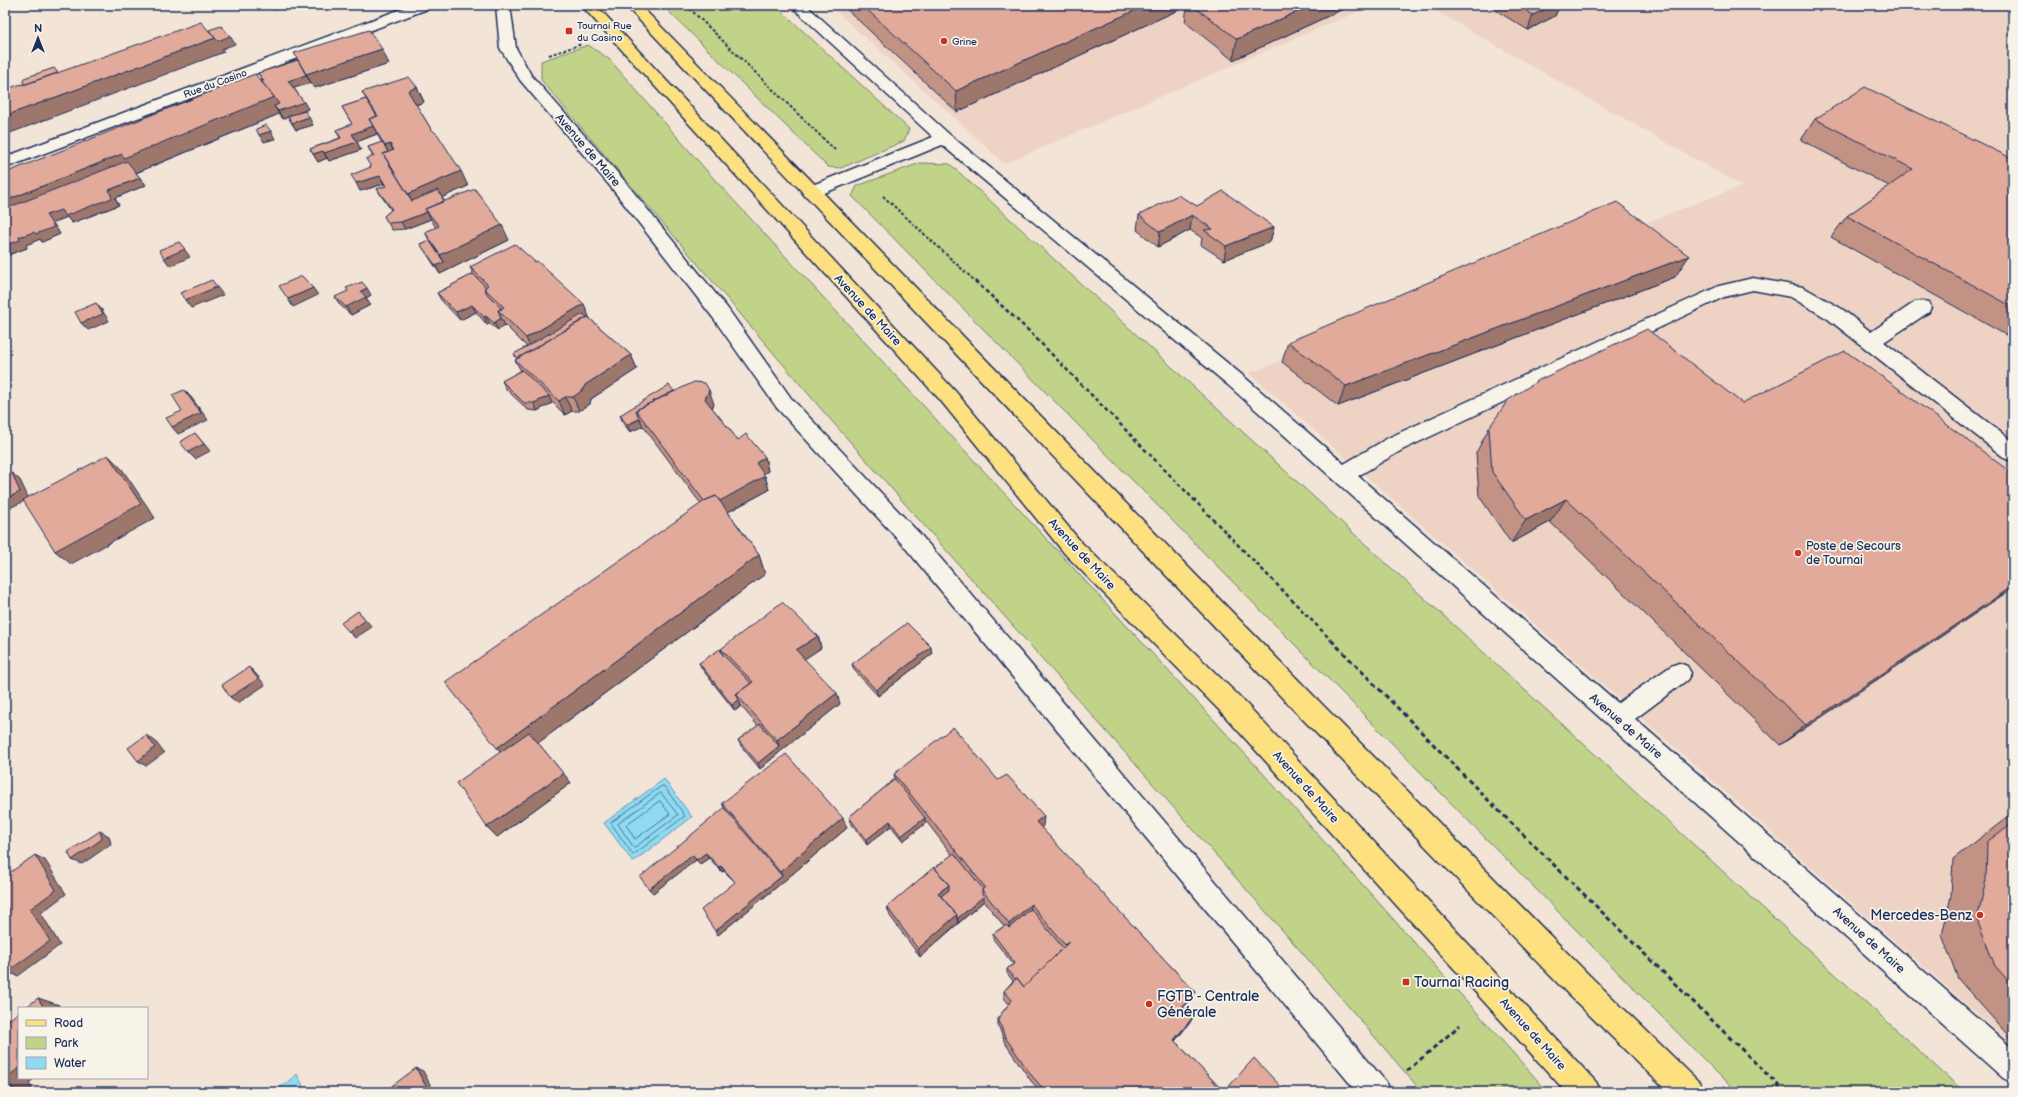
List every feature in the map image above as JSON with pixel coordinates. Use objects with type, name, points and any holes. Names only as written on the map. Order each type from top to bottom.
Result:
[{"type":"main road","name":"Avenue de Maire","points":[[588,5],[948,396],[1073,548],[1230,704],[1586,1092]]},
{"type":"main road","points":[[632,5],[811,192],[1579,985],[1689,1092]]},
{"type":"street","name":"Rue du Casino","points":[[5,163],[105,124],[425,5]]},
{"type":"street","name":"Avenue de Maire","points":[[503,5],[508,48],[525,77],[616,182],[721,314],[784,403],[911,539],[1376,1092]]},
{"type":"street","name":"Avenue de Maire","points":[[796,5],[944,138],[1229,375],[2013,1068]]},
{"type":"street","points":[[811,192],[944,138]]},
{"type":"street","points":[[1342,475],[1395,444],[1719,292],[1753,284],[1796,291],[1835,314],[2013,453]]},
{"type":"street","points":[[1871,342],[1922,307]]},
{"type":"street","points":[[1618,718],[1679,673]]},
{"type":"path","points":[[686,5],[858,173],[1029,331],[1488,800],[1785,1092]]},
{"type":"path","points":[[518,65],[584,43]]},
{"type":"path","points":[[1401,1076],[1460,1025]]},
{"type":"shaded area","points":[[829,5],[1373,5],[1004,164]]},
{"type":"shaded area","points":[[1425,5],[2013,5],[2013,1045],[1249,373],[1742,186]]},
{"type":"green space","points":[[662,5],[775,5],[909,129],[904,141],[841,168],[828,167]]},
{"type":"green space","points":[[588,45],[609,59],[714,179],[1259,769],[1548,1092],[1422,1092],[1305,956],[822,410],[541,80],[541,61]]},
{"type":"green space","points":[[920,163],[950,164],[1964,1092],[1736,1092],[852,196],[857,186]]},
{"type":"water","points":[[664,779],[692,817],[633,862],[604,823]]},
{"type":"water","points":[[297,1074],[306,1092],[275,1092]]},
{"type":"building","points":[[862,5],[1147,5],[956,91]]},
{"type":"building","points":[[1192,5],[1312,5],[1237,39]]},
{"type":"building","points":[[1517,5],[1554,5],[1533,15]]},
{"type":"building","points":[[201,22],[215,38],[5,116],[5,90],[18,85],[26,84]]},
{"type":"building","points":[[221,26],[230,36],[218,41],[209,30]]},
{"type":"building","points":[[369,30],[382,49],[306,74],[294,53]]},
{"type":"building","points":[[298,60],[306,75],[288,81],[304,102],[278,111],[274,106],[279,104],[261,81],[264,81],[258,73]]},
{"type":"building","points":[[54,68],[58,73],[26,84],[23,82],[24,78]]},
{"type":"building","points":[[255,74],[274,97],[124,158],[122,154],[5,201],[5,173]]},
{"type":"building","points":[[409,77],[417,87],[408,91],[431,129],[438,135],[461,171],[408,194],[383,154],[394,150],[390,144],[385,146],[369,119],[378,116],[362,92]]},
{"type":"building","points":[[1865,87],[2013,159],[2013,307],[1847,216],[1913,169],[1815,119]]},
{"type":"building","points":[[366,99],[377,116],[369,119],[373,126],[352,134],[357,142],[324,153],[323,151],[313,154],[310,149],[341,138],[336,130],[352,124],[342,107]]},
{"type":"building","points":[[305,111],[309,117],[292,123],[288,116]]},
{"type":"building","points":[[266,125],[271,131],[259,135],[256,129]]},
{"type":"building","points":[[382,142],[388,152],[383,154],[412,201],[438,190],[444,201],[425,209],[427,212],[401,222],[388,223],[384,216],[392,209],[377,189],[386,186],[380,176],[356,183],[351,175],[371,167],[366,159],[374,156],[368,147]]},
{"type":"building","points":[[127,161],[140,178],[109,190],[112,198],[65,216],[61,210],[46,215],[54,227],[36,234],[34,232],[19,237],[20,240],[5,246],[5,209]]},
{"type":"building","points":[[475,189],[502,225],[440,255],[425,232],[439,226],[425,209]]},
{"type":"building","points":[[1223,191],[1274,227],[1226,246],[1204,230],[1213,229],[1192,215],[1160,232],[1139,215],[1178,195],[1197,206]]},
{"type":"building","points":[[1617,202],[1689,256],[1346,386],[1288,342]]},
{"type":"building","points":[[429,240],[444,262],[436,266],[420,244]]},
{"type":"building","points":[[179,242],[185,249],[164,258],[159,250]]},
{"type":"building","points":[[515,244],[535,262],[537,261],[584,304],[526,338],[498,310],[504,307],[484,288],[488,285],[470,267]]},
{"type":"building","points":[[473,274],[486,287],[484,288],[488,295],[502,309],[498,310],[501,318],[494,323],[486,316],[484,317],[472,305],[456,312],[437,293]]},
{"type":"building","points":[[302,276],[313,288],[288,299],[279,286]]},
{"type":"building","points":[[212,280],[217,287],[185,300],[180,293]]},
{"type":"building","points":[[362,282],[367,288],[361,291],[366,297],[346,307],[335,297],[348,291],[346,288]]},
{"type":"building","points":[[96,303],[103,314],[81,323],[75,312]]},
{"type":"building","points":[[583,314],[587,317],[518,358],[514,354]]},
{"type":"building","points":[[588,317],[631,355],[585,385],[583,390],[573,397],[565,397],[559,401],[515,360]]},
{"type":"building","name":"Poste de Secours de Tournai","points":[[1647,329],[1742,403],[1845,351],[1891,383],[2013,474],[2013,586],[1806,725],[1566,499],[1526,520],[1492,472],[1489,428],[1508,400],[1539,380]]},
{"type":"building","points":[[522,370],[549,396],[534,403],[524,403],[502,381]]},
{"type":"building","points":[[694,382],[705,383],[709,390],[705,399],[738,440],[746,434],[765,457],[756,463],[765,476],[720,501],[716,496],[704,501],[636,410]]},
{"type":"building","points":[[669,385],[674,391],[636,410],[639,419],[627,425],[620,415]]},
{"type":"building","points":[[184,390],[201,413],[172,427],[166,418],[182,411],[172,395]]},
{"type":"building","points":[[195,433],[204,444],[188,452],[180,442]]},
{"type":"building","points":[[108,455],[141,504],[55,551],[23,500]]},
{"type":"building","points":[[12,473],[20,492],[5,499],[5,477]]},
{"type":"building","points":[[716,496],[759,555],[497,748],[445,682],[706,500]]},
{"type":"building","points":[[782,602],[818,636],[796,650],[837,693],[777,740],[736,694],[753,682],[721,649]]},
{"type":"building","points":[[358,611],[366,620],[349,632],[341,623]]},
{"type":"building","points":[[907,623],[931,647],[876,690],[852,664]]},
{"type":"building","points":[[720,649],[723,655],[751,683],[736,694],[739,700],[732,705],[699,663]]},
{"type":"building","points":[[249,667],[258,679],[230,697],[222,685]]},
{"type":"building","points":[[760,724],[779,746],[758,763],[738,740]]},
{"type":"building","points":[[953,727],[998,780],[1007,775],[1044,816],[1036,822],[1195,992],[1182,1007],[1193,1017],[1174,1040],[1224,1092],[1046,1092],[1032,1076],[1005,1037],[998,1018],[1012,1000],[1004,991],[1017,978],[1024,987],[1069,942],[1065,945],[1031,904],[1009,924],[982,890],[985,887],[894,774]]},
{"type":"building","points":[[529,732],[563,773],[487,827],[456,783]]},
{"type":"building","points":[[146,735],[155,747],[138,761],[128,748]]},
{"type":"building","points":[[786,754],[843,818],[780,872],[722,803]]},
{"type":"building","points":[[895,779],[925,818],[901,836],[890,821],[866,840],[849,817]]},
{"type":"building","points":[[724,808],[782,876],[715,931],[701,910],[735,882],[721,866],[719,867],[706,853],[696,860],[693,855],[649,889],[640,877]]},
{"type":"building","points":[[2013,822],[2013,986],[1995,966],[1977,920],[1986,880],[1987,842]]},
{"type":"building","points":[[100,831],[102,839],[72,860],[68,852]]},
{"type":"building","points":[[954,853],[983,889],[982,894],[984,896],[957,919],[957,915],[941,896],[949,890],[949,885],[935,868]]},
{"type":"building","points":[[35,855],[56,890],[30,909],[50,941],[7,972],[5,969],[5,876]]},
{"type":"building","points":[[934,867],[949,885],[938,893],[957,915],[918,949],[887,907]]},
{"type":"building","points":[[1031,909],[1063,948],[1024,987],[1007,969],[1015,963],[993,934],[1006,925],[1009,928]]},
{"type":"building","points":[[38,998],[43,1007],[26,1007]]},
{"type":"building","points":[[18,1013],[18,1069],[6,1078],[14,1092],[5,1092],[5,1023]]},
{"type":"building","points":[[1254,1058],[1286,1092],[1224,1092]]},
{"type":"building","points":[[416,1068],[429,1092],[384,1092]]},
{"type":"place","name":"Tournai Rue du Casino","points":[[569,31]]},
{"type":"place","name":"Grine","points":[[944,41]]},
{"type":"place","name":"Poste de Secours de Tournai","points":[[1798,553]]},
{"type":"place","name":"Mercedes-Benz","points":[[1980,915]]},
{"type":"place","name":"Tournai Racing","points":[[1406,982]]},
{"type":"place","name":"FGTB - Centrale Générale","points":[[1149,1004]]}]
